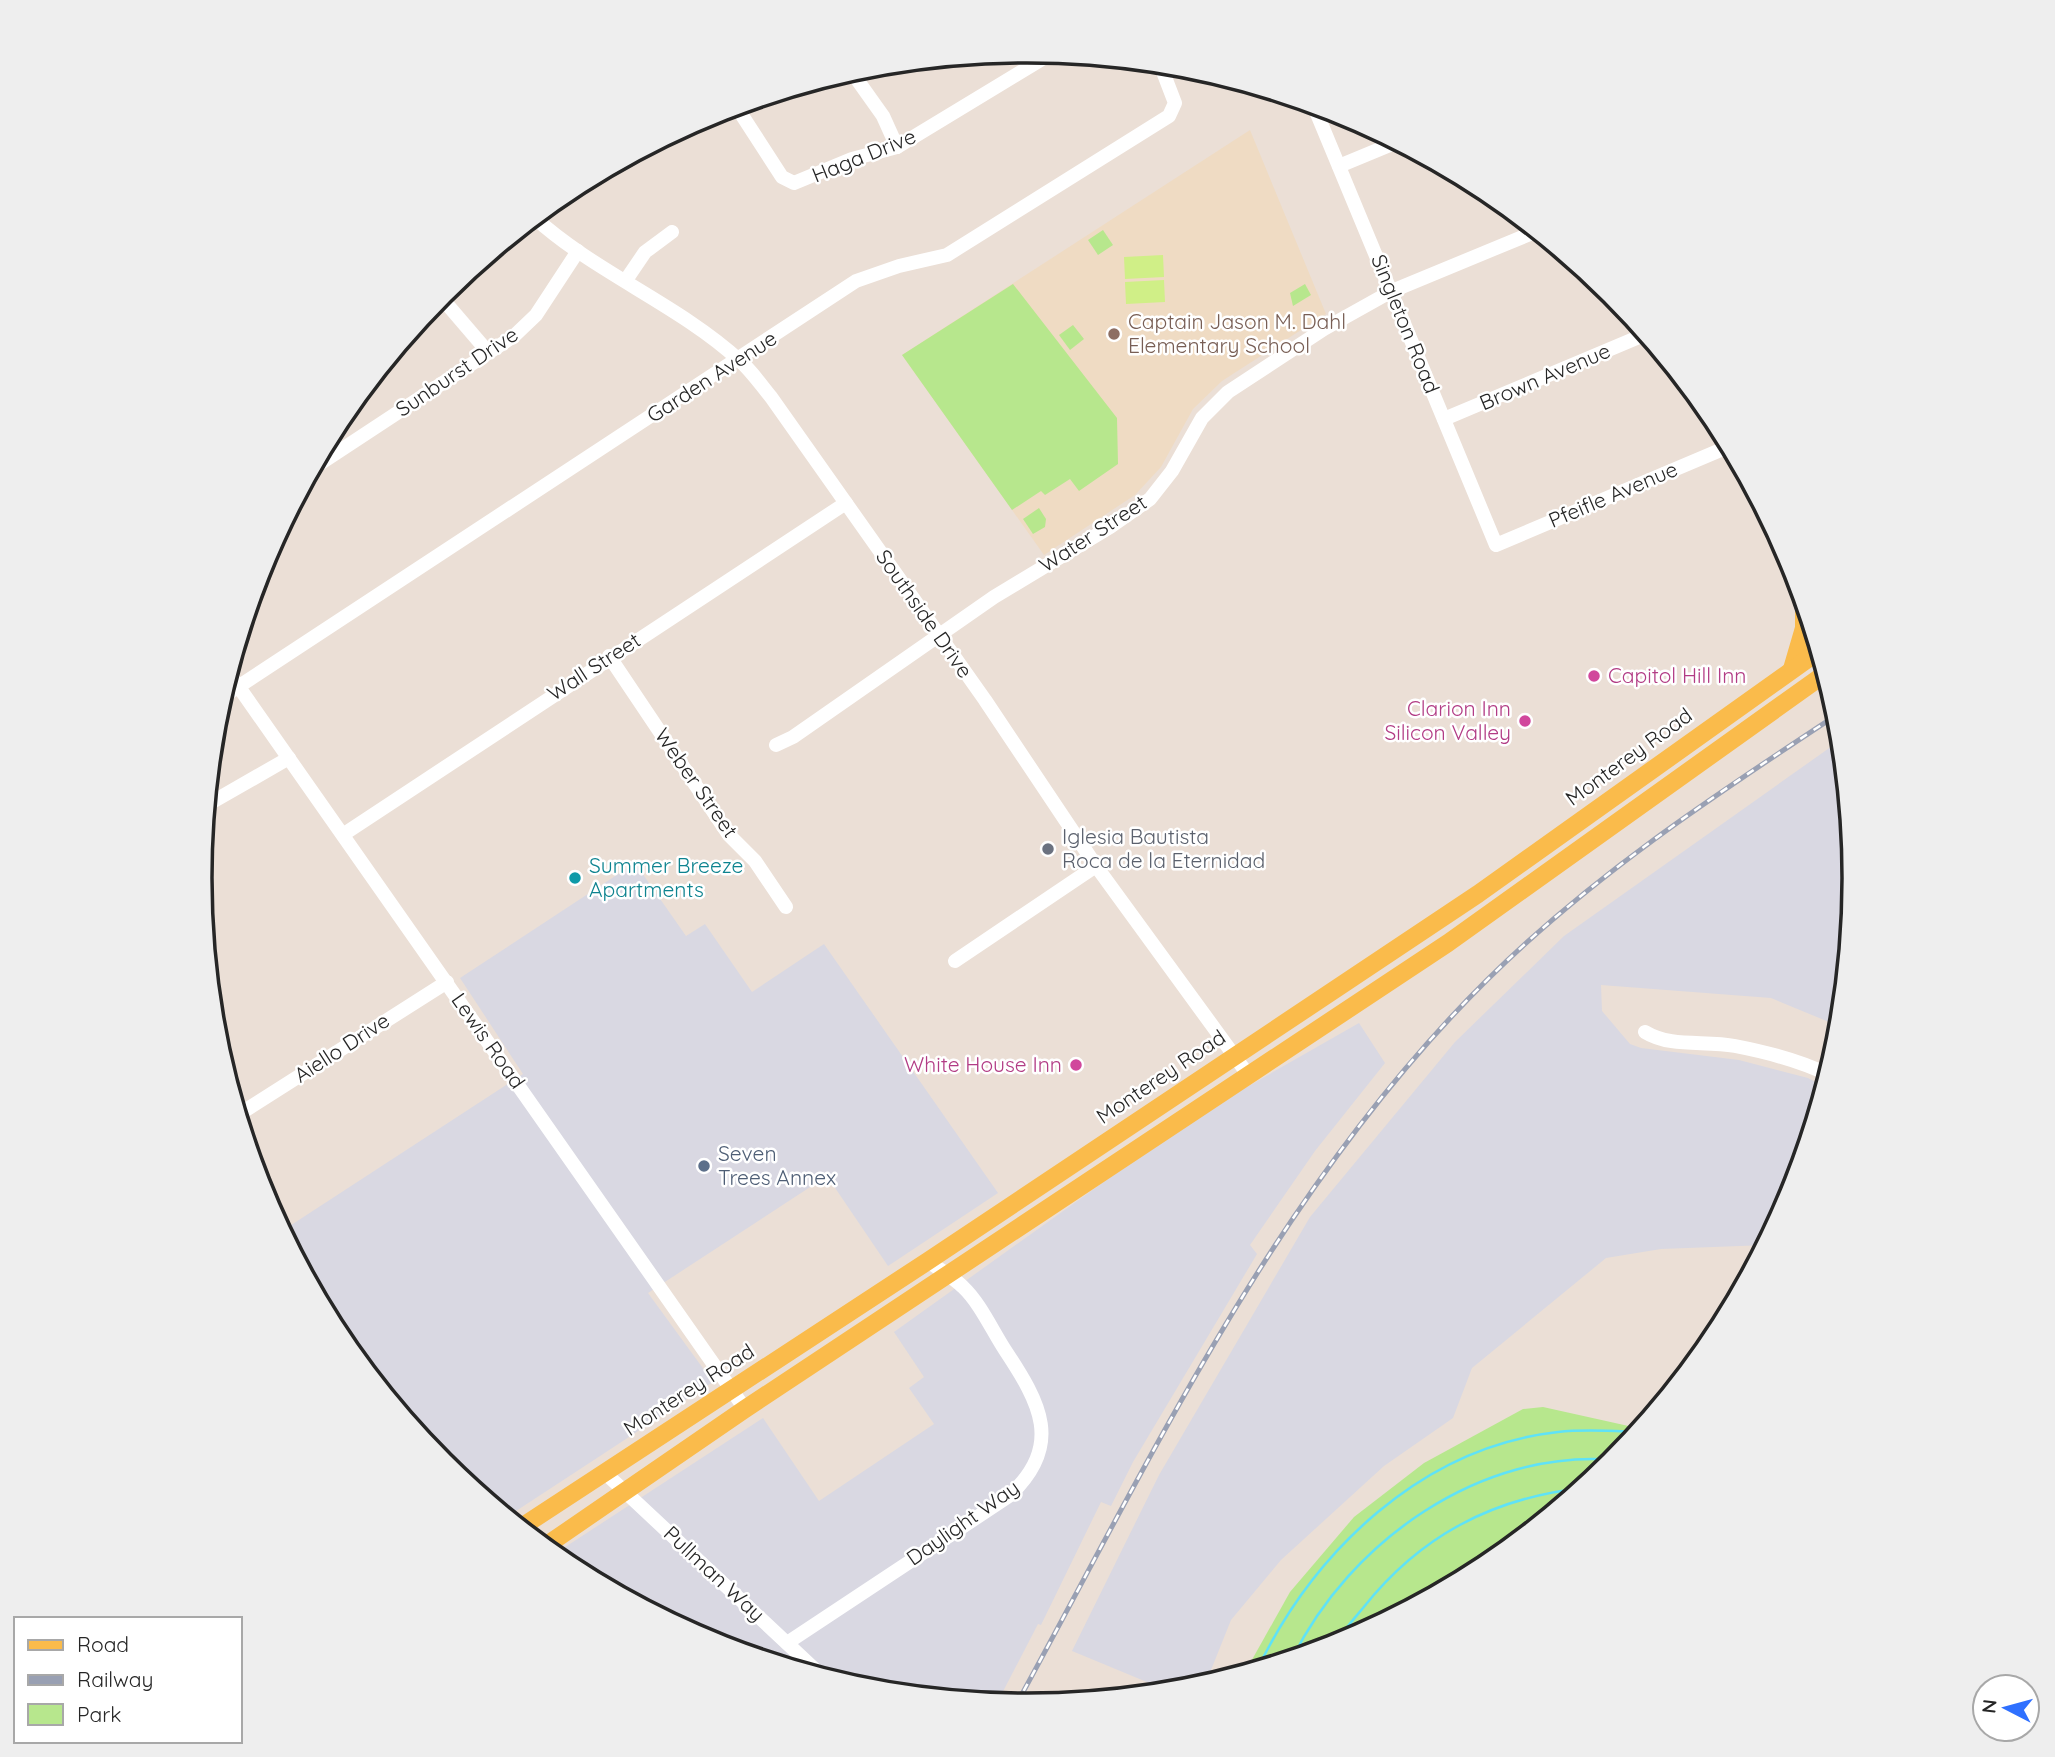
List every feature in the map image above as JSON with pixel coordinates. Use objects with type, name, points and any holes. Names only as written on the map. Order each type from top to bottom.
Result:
[{"type":"main road","points":[[1792,669],[1804,629]]},
{"type":"main road","name":"Monterey Road","points":[[528,1523],[928,1261],[1511,870],[1812,656]]},
{"type":"main road","points":[[553,1541],[745,1409],[1448,943],[1818,679]]},
{"type":"main road","points":[[1511,870],[1524,888]]},
{"type":"street","name":"Haga Drive","points":[[742,115],[782,177],[793,183],[852,159],[897,147],[1026,63]]},
{"type":"street","name":"Garden Avenue","points":[[235,690],[856,281],[899,266],[947,256],[1169,116],[1175,103],[1164,75]]},
{"type":"street","points":[[859,81],[883,116],[897,147]]},
{"type":"street","name":"Singleton Road","points":[[1318,117],[1496,545]]},
{"type":"street","points":[[1339,166],[1387,146]]},
{"type":"street","name":"Southside Drive","points":[[542,224],[739,359],[771,397],[940,637],[1096,866],[1249,1076]]},
{"type":"street","points":[[626,280],[645,253],[672,232]]},
{"type":"street","name":"Water Street","points":[[776,745],[793,737],[994,597],[1110,527],[1150,499],[1172,471],[1202,418],[1228,392],[1324,329],[1392,291],[1528,235]]},
{"type":"street","name":"Sunburst Drive","points":[[329,459],[514,336],[536,315],[578,251]]},
{"type":"street","points":[[448,305],[488,352]]},
{"type":"street","name":"Brown Avenue","points":[[1444,419],[1638,338]]},
{"type":"street","name":"Pfeifle Avenue","points":[[1496,545],[1721,450]]},
{"type":"street","name":"Wall Street","points":[[344,834],[609,656],[846,503]]},
{"type":"street","name":"Weber Street","points":[[609,656],[729,835],[755,861],[786,907]]},
{"type":"street","name":"Lewis Road","points":[[236,685],[344,834],[745,1409]]},
{"type":"street","points":[[216,800],[289,758]]},
{"type":"street","points":[[955,961],[1096,866]]},
{"type":"street","name":"Aiello Drive","points":[[246,1110],[447,982]]},
{"type":"street","points":[[1645,1032],[1658,1040],[1734,1046],[1820,1070]]},
{"type":"street","name":"Daylight Way","points":[[787,1643],[1009,1496],[1024,1482],[1035,1465],[1042,1436],[1038,1406],[964,1288],[928,1261]]},
{"type":"street","name":"Pullman Way","points":[[604,1472],[809,1664]]},
{"type":"shaded area","name":"Captain Jason M. Dahl Elementary School","points":[[1250,130],[1326,314],[1222,381],[1193,409],[1161,467],[1135,495],[1044,555],[902,355]]},
{"type":"shaded area","points":[[1832,746],[1841,825],[1843,878],[1841,932],[1830,1022],[1771,998],[1601,985],[1602,1011],[1630,1044],[1641,1048],[1739,1060],[1817,1083],[1800,1141],[1756,1245],[1661,1249],[1606,1258],[1472,1368],[1453,1418],[1384,1466],[1281,1560],[1231,1620],[1210,1673],[1152,1684],[1072,1651],[1159,1475],[1310,1217],[1455,1042],[1564,936]]},
{"type":"shaded area","points":[[635,863],[686,936],[705,924],[752,992],[824,944],[998,1193],[888,1266],[827,1176],[648,1293],[713,1382],[515,1512],[451,1455],[414,1416],[381,1375],[349,1332],[321,1286],[290,1226],[523,1074],[460,978]]},
{"type":"shaded area","points":[[1359,1023],[1385,1063],[1315,1151],[1250,1245],[1257,1254],[1133,1462],[1111,1506],[1101,1502],[1041,1625],[1038,1624],[1002,1693],[921,1687],[868,1678],[765,1651],[667,1610],[620,1585],[563,1549],[763,1418],[819,1501],[934,1424],[909,1388],[924,1377],[894,1332],[1196,1116]]},
{"type":"green space","points":[[1103,230],[1113,245],[1098,255],[1088,240]]},
{"type":"green space","points":[[1163,255],[1164,277],[1125,279],[1124,257]]},
{"type":"green space","points":[[1164,280],[1165,302],[1126,304],[1125,282]]},
{"type":"green space","points":[[1013,284],[1117,418],[1118,464],[1079,491],[1070,479],[1045,495],[1041,491],[1012,510],[902,355]]},
{"type":"green space","points":[[1305,284],[1311,295],[1293,306],[1290,293]]},
{"type":"green space","points":[[1073,325],[1084,339],[1070,350],[1059,335]]},
{"type":"green space","points":[[1039,508],[1046,519],[1045,527],[1033,534],[1023,519]]},
{"type":"green space","points":[[1543,1407],[1631,1427],[1565,1492],[1481,1557],[1388,1610],[1340,1632],[1250,1663],[1290,1592],[1354,1517],[1424,1463],[1523,1409]]},
{"type":"waterway","points":[[1263,1659],[1281,1626],[1309,1585],[1341,1546],[1378,1512],[1418,1483],[1462,1459],[1508,1442],[1568,1431],[1626,1431]]},
{"type":"waterway","points":[[1299,1648],[1317,1616],[1348,1576],[1384,1541],[1425,1511],[1469,1487],[1517,1469],[1566,1460],[1599,1460]]},
{"type":"waterway","points":[[1345,1630],[1385,1583],[1434,1541],[1488,1511],[1567,1490]]},
{"type":"railway","points":[[1022,1694],[1171,1418],[1226,1324],[1283,1233],[1345,1144],[1413,1060],[1487,980],[1569,906],[1656,838],[1827,721]]},
{"type":"place","name":"Captain Jason M. Dahl Elementary School","points":[[1114,334]]},
{"type":"place","name":"Capitol Hill Inn","points":[[1594,676]]},
{"type":"place","name":"Clarion Inn Silicon Valley","points":[[1525,721]]},
{"type":"place","name":"Iglesia Bautista Roca de la Eternidad","points":[[1048,849]]},
{"type":"place","name":"Summer Breeze Apartments","points":[[575,878]]},
{"type":"place","name":"White House Inn","points":[[1076,1065]]},
{"type":"place","name":"Seven Trees Annex","points":[[704,1166]]}]
